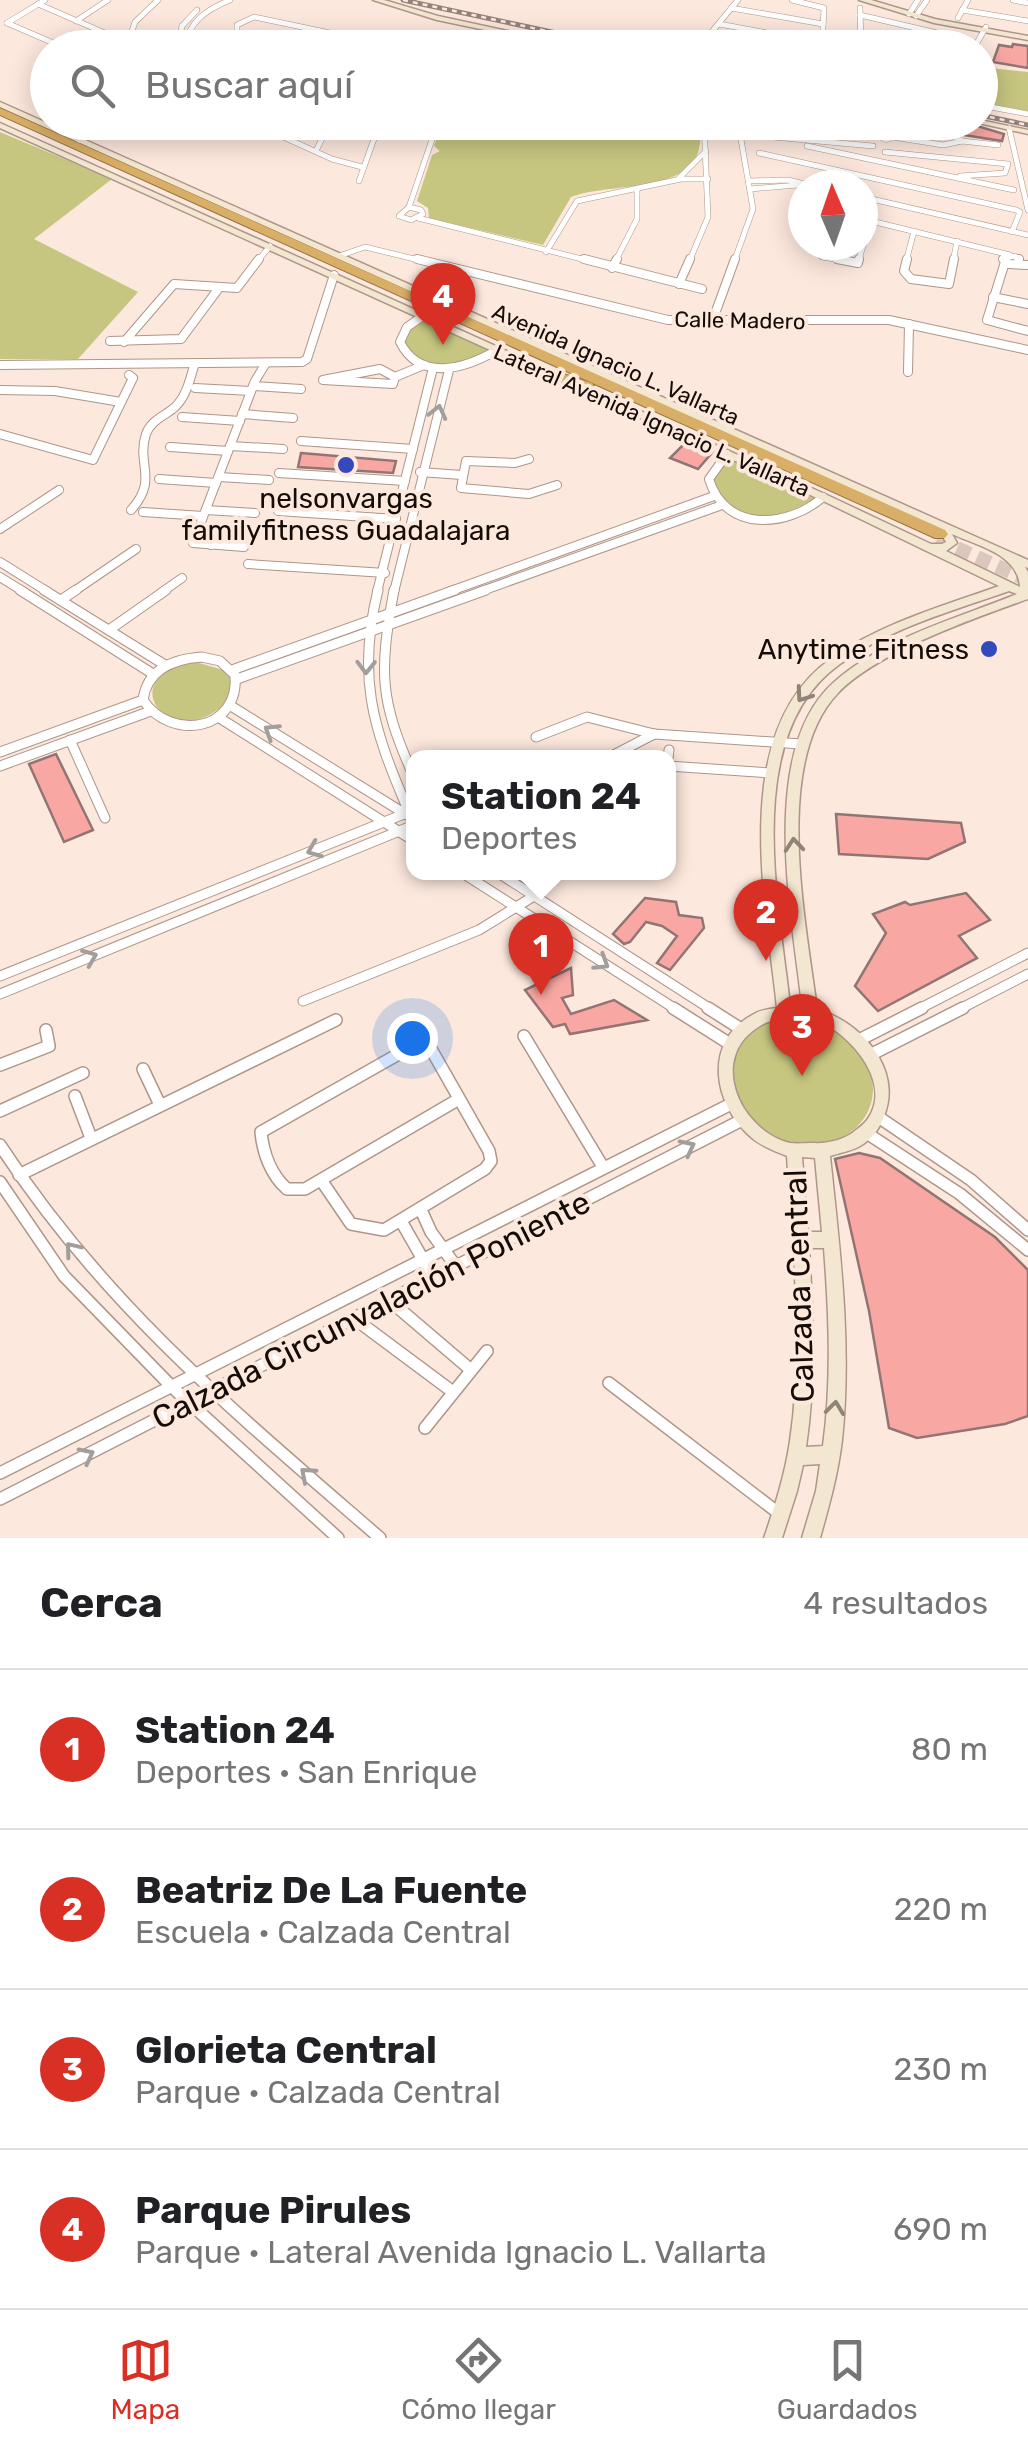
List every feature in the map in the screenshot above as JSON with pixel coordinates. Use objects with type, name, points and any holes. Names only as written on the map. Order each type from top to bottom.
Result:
[{"type":"highway","name":"Avenida Ignacio L. Vallarta","points":[[0,114],[30,127]]},
{"type":"highway","name":"Avenida Ignacio L. Vallarta","points":[[0,114],[30,128]]},
{"type":"highway","name":"Avenida Ignacio L. Vallarta","points":[[56,140],[216,214],[626,391],[936,536]]},
{"type":"highway","name":"Avenida Ignacio L. Vallarta","points":[[59,140],[936,536]]},
{"type":"highway","points":[[191,198],[236,210]]},
{"type":"highway","points":[[216,214],[241,232]]},
{"type":"highway","points":[[554,376],[626,391],[702,428]]},
{"type":"street","points":[[76,21],[108,0]]},
{"type":"street","points":[[134,30],[139,18],[158,0]]},
{"type":"street","points":[[179,30],[188,18],[217,0]]},
{"type":"street","points":[[189,30],[194,20],[230,0]]},
{"type":"street","points":[[377,0],[496,30]]},
{"type":"street","points":[[714,30],[738,0]]},
{"type":"street","points":[[792,0],[824,8],[823,30]]},
{"type":"street","points":[[877,0],[914,13],[992,30]]},
{"type":"street","points":[[914,13],[918,0]]},
{"type":"street","points":[[914,13],[927,0]]},
{"type":"street","points":[[958,18],[968,0]]},
{"type":"street","points":[[1013,0],[1028,3]]},
{"type":"street","points":[[30,33],[7,23],[41,2],[96,30]]},
{"type":"street","points":[[732,8],[824,24]]},
{"type":"street","points":[[861,8],[914,13]]},
{"type":"street","points":[[861,8],[926,30]]},
{"type":"street","points":[[962,10],[1028,21]]},
{"type":"street","points":[[237,30],[254,17],[315,30]]},
{"type":"street","points":[[719,24],[748,30]]},
{"type":"street","points":[[998,31],[1028,36]]},
{"type":"street","points":[[998,108],[1028,114]]},
{"type":"street","name":"Lateral Avenida Ignacio L. Vallarta","points":[[0,114],[30,123]]},
{"type":"street","name":"Lateral Avenida Ignacio L. Vallarta","points":[[0,114],[30,129]]},
{"type":"street","points":[[998,126],[1028,132]]},
{"type":"street","points":[[1009,128],[1028,210]]},
{"type":"street","name":"Lateral Avenida Ignacio L. Vallarta","points":[[53,140],[270,246],[727,454],[823,497],[936,536],[1010,586]]},
{"type":"street","name":"Lateral Avenida Ignacio L. Vallarta","points":[[80,140],[626,391]]},
{"type":"street","points":[[293,140],[362,167]]},
{"type":"street","points":[[316,151],[321,140]]},
{"type":"street","points":[[359,181],[373,140]]},
{"type":"street","points":[[409,207],[432,140]]},
{"type":"street","points":[[679,284],[708,217],[705,140]]},
{"type":"street","points":[[712,322],[752,214],[741,140]]},
{"type":"street","points":[[782,140],[819,144],[878,162],[1014,190]]},
{"type":"street","points":[[819,144],[837,140]]},
{"type":"street","points":[[846,140],[873,146]]},
{"type":"street","points":[[868,159],[880,140]]},
{"type":"street","points":[[878,162],[885,140]]},
{"type":"street","points":[[917,140],[942,145],[962,141],[998,145]]},
{"type":"street","points":[[677,180],[695,166],[706,150]]},
{"type":"street","points":[[759,152],[1016,210],[1020,212],[1012,232]]},
{"type":"street","points":[[884,152],[1008,164],[1004,173],[975,179]]},
{"type":"street","points":[[794,170],[800,161]]},
{"type":"street","points":[[546,252],[576,200],[677,180],[708,179]]},
{"type":"street","points":[[750,185],[788,180]]},
{"type":"street","points":[[750,185],[788,185]]},
{"type":"street","points":[[895,204],[906,185]]},
{"type":"street","points":[[612,268],[640,209],[642,198],[637,190]]},
{"type":"street","points":[[878,200],[1028,235]]},
{"type":"street","points":[[418,218],[423,214],[421,210],[409,207],[399,212],[400,216],[702,289]]},
{"type":"street","points":[[878,225],[1023,262]]},
{"type":"street","points":[[914,233],[904,271],[911,279],[949,284],[957,244]]},
{"type":"street","points":[[124,342],[174,284],[237,288],[270,246]]},
{"type":"street","name":"Calle Madero","points":[[339,256],[365,247],[668,320],[888,320],[1028,350]]},
{"type":"street","points":[[1006,258],[987,320],[1028,331]]},
{"type":"street","points":[[0,365],[261,363],[307,359],[334,275]]},
{"type":"street","points":[[110,341],[180,338],[219,288]]},
{"type":"street","points":[[993,297],[1028,304]]},
{"type":"street","points":[[423,316],[408,327],[400,342],[407,356],[449,370],[476,364],[497,350]]},
{"type":"street","points":[[908,372],[909,324]]},
{"type":"street","points":[[131,510],[137,505],[151,470],[145,443],[148,430],[159,416],[179,402],[196,362]]},
{"type":"street","points":[[244,547],[193,543],[261,363]]},
{"type":"street","points":[[395,378],[380,369],[324,380],[387,385],[395,378],[429,366]]},
{"type":"street","points":[[406,805],[379,747],[370,716],[365,684],[367,633],[413,450],[429,366]]},
{"type":"street","points":[[406,760],[390,724],[382,685],[386,626],[449,370]]},
{"type":"street","points":[[0,434],[93,460],[133,378],[130,375]]},
{"type":"street","points":[[194,388],[301,389]]},
{"type":"street","points":[[0,390],[55,390],[121,402]]},
{"type":"street","points":[[182,417],[293,418]]},
{"type":"street","points":[[301,442],[413,450]]},
{"type":"street","points":[[170,447],[283,449]]},
{"type":"street","points":[[727,454],[708,479],[714,496],[745,517],[776,520],[804,513],[823,497]]},
{"type":"street","points":[[529,459],[515,463],[471,460],[464,464],[460,488],[530,494],[557,484]]},
{"type":"street","points":[[279,473],[462,475]]},
{"type":"street","points":[[159,479],[269,480]]},
{"type":"street","points":[[0,530],[59,490]]},
{"type":"street","points":[[235,675],[388,614],[714,496]]},
{"type":"street","points":[[235,675],[367,633],[722,504]]},
{"type":"street","points":[[278,511],[396,519]]},
{"type":"street","points":[[143,512],[255,514]]},
{"type":"street","points":[[198,530],[216,532],[211,544]]},
{"type":"street","name":"Avenida Ignacio L. Vallarta","points":[[936,536],[1028,564]]},
{"type":"street","points":[[61,600],[136,549]]},
{"type":"street","points":[[552,555],[559,564]]},
{"type":"street","points":[[1010,556],[1023,570],[1028,591]]},
{"type":"street","points":[[0,562],[166,665]]},
{"type":"street","points":[[248,564],[397,573]]},
{"type":"street","points":[[2,580],[14,572]]},
{"type":"street","points":[[2,580],[24,578]]},
{"type":"street","points":[[109,630],[182,578]]},
{"type":"street","points":[[2,580],[154,674]]},
{"type":"street","points":[[784,1010],[769,830],[771,772],[779,740],[798,700],[828,667],[870,642],[1010,586],[1028,591]]},
{"type":"street","points":[[810,1012],[790,792],[802,744],[818,708],[846,680],[884,654],[1028,591]]},
{"type":"street","points":[[202,657],[220,661],[235,675],[238,692],[231,706],[218,717],[184,726],[163,722],[148,712],[143,700],[154,674],[166,665],[202,657]]},
{"type":"street","points":[[828,667],[846,680]]},
{"type":"street","points":[[0,752],[143,700]]},
{"type":"street","points":[[231,706],[406,816]]},
{"type":"street","points":[[0,766],[148,712]]},
{"type":"street","points":[[218,717],[406,836]]},
{"type":"street","points":[[536,737],[587,717],[654,734],[802,744]]},
{"type":"street","points":[[633,750],[654,734]]},
{"type":"street","points":[[70,740],[105,818]]},
{"type":"street","points":[[676,766],[771,772]]},
{"type":"street","points":[[0,976],[384,822],[406,819]]},
{"type":"street","points":[[0,994],[398,831],[406,823]]},
{"type":"street","points":[[474,880],[730,1044]]},
{"type":"street","points":[[509,880],[741,1029]]},
{"type":"street","points":[[303,1001],[480,930],[534,896]]},
{"type":"street","points":[[165,910],[174,923]]},
{"type":"street","points":[[860,1039],[1028,953]]},
{"type":"street","points":[[872,1054],[1028,974]]},
{"type":"street","points":[[784,1010],[810,1012],[846,1026],[860,1039],[872,1054],[882,1089],[877,1116],[865,1132],[839,1148],[822,1152],[774,1144],[742,1120],[731,1104],[723,1067],[730,1044],[750,1021],[784,1010]]},
{"type":"street","points":[[20,1175],[336,1020]]},
{"type":"street","points":[[0,1065],[50,1046],[46,1030]]},
{"type":"street","points":[[524,1036],[603,1168]]},
{"type":"street","points":[[321,1180],[351,1224],[384,1230],[402,1222],[485,1170],[490,1161],[489,1151],[460,1099],[432,1049],[422,1045],[411,1047],[261,1132],[260,1140],[282,1186],[292,1191],[305,1190],[321,1180],[460,1099]]},
{"type":"street","points":[[143,1069],[160,1104]]},
{"type":"street","points":[[0,1111],[82,1073]]},
{"type":"street","points":[[75,1096],[91,1138]]},
{"type":"street","name":"Calzada Circunvalación Poniente","points":[[0,1473],[731,1104]]},
{"type":"street","points":[[877,1116],[971,1180],[1028,1230]]},
{"type":"street","name":"Calzada Circunvalación Poniente","points":[[0,1499],[742,1120]]},
{"type":"street","points":[[865,1132],[960,1194],[1028,1250]]},
{"type":"street","points":[[0,1145],[4,1162],[20,1175],[82,1261],[195,1376],[380,1538]]},
{"type":"street","name":"Calzada Central","points":[[773,1538],[797,1456],[807,1373],[794,1150]]},
{"type":"street","name":"Calzada Central","points":[[811,1538],[828,1455],[840,1358],[822,1152]]},
{"type":"street","points":[[628,1155],[638,1173]]},
{"type":"street","points":[[0,1182],[64,1276],[172,1387],[338,1538]]},
{"type":"street","points":[[421,1210],[455,1265]]},
{"type":"street","points":[[402,1222],[433,1277]]},
{"type":"street","points":[[800,1240],[831,1240]]},
{"type":"street","points":[[389,1300],[470,1370]]},
{"type":"street","points":[[355,1318],[452,1392]]},
{"type":"street","points":[[425,1428],[487,1351]]},
{"type":"street","points":[[609,1382],[781,1515]]},
{"type":"street","points":[[797,1456],[828,1455]]},
{"type":"shaded area","points":[[998,69],[1028,72],[1028,111],[998,106]]},
{"type":"shaded area","points":[[0,132],[112,179],[34,239],[138,292],[78,359],[0,359]]},
{"type":"shaded area","points":[[436,140],[699,140],[699,146],[692,163],[677,175],[571,197],[543,245],[429,218],[428,208],[417,201],[432,155],[440,151],[434,146]]},
{"type":"shaded area","points":[[423,317],[492,349],[444,366],[423,361],[403,342],[405,334]]},
{"type":"shaded area","points":[[728,457],[817,497],[774,516],[748,515],[724,499],[713,484],[714,472]]},
{"type":"shaded area","points":[[196,662],[223,670],[231,679],[228,701],[207,716],[187,721],[170,717],[158,708],[152,695],[156,682],[170,670]]},
{"type":"shaded area","points":[[785,1017],[819,1021],[844,1034],[856,1046],[871,1074],[871,1104],[864,1118],[852,1131],[823,1144],[793,1143],[766,1130],[745,1109],[733,1084],[733,1057],[750,1034]]},
{"type":"building","points":[[999,45],[1028,46],[1028,68],[998,63]]},
{"type":"building","points":[[684,444],[711,454],[698,469],[670,458]]},
{"type":"building","name":"nelsonvargas familyfitness Guadalajara","points":[[301,453],[396,461],[393,473],[298,467]]},
{"type":"building","points":[[56,754],[93,830],[64,842],[29,764]]},
{"type":"building","points":[[836,814],[961,823],[965,842],[928,859],[839,854]]},
{"type":"building","points":[[966,893],[990,920],[959,936],[977,958],[878,1011],[855,986],[886,933],[873,914],[905,902],[910,905]]},
{"type":"building","points":[[645,898],[676,902],[679,915],[702,918],[704,928],[670,970],[657,963],[677,936],[662,926],[646,922],[624,944],[613,934]]},
{"type":"building","points":[[571,968],[573,995],[562,998],[571,1014],[614,1000],[647,1020],[570,1034],[565,1024],[553,1027],[525,990]]},
{"type":"building","points":[[859,1153],[880,1158],[995,1237],[1028,1270],[1028,1416],[1005,1424],[917,1438],[889,1428],[869,1311],[835,1159]]},
{"type":"tunnel","points":[[937,539],[1028,580]]},
{"type":"railway","points":[[403,0],[542,30]]},
{"type":"railway","points":[[998,119],[1028,125]]},
{"type":"place","name":"Parque Pirules","points":[[443,345]]},
{"type":"place","name":"nelsonvargas familyfitness Guadalajara","points":[[346,465]]},
{"type":"place","name":"Anytime Fitness","points":[[989,649]]},
{"type":"place","name":"Beatriz De La Fuente","points":[[766,961]]},
{"type":"place","name":"Station 24","points":[[541,995]]},
{"type":"place","name":"Glorieta Central","points":[[802,1076]]}]
